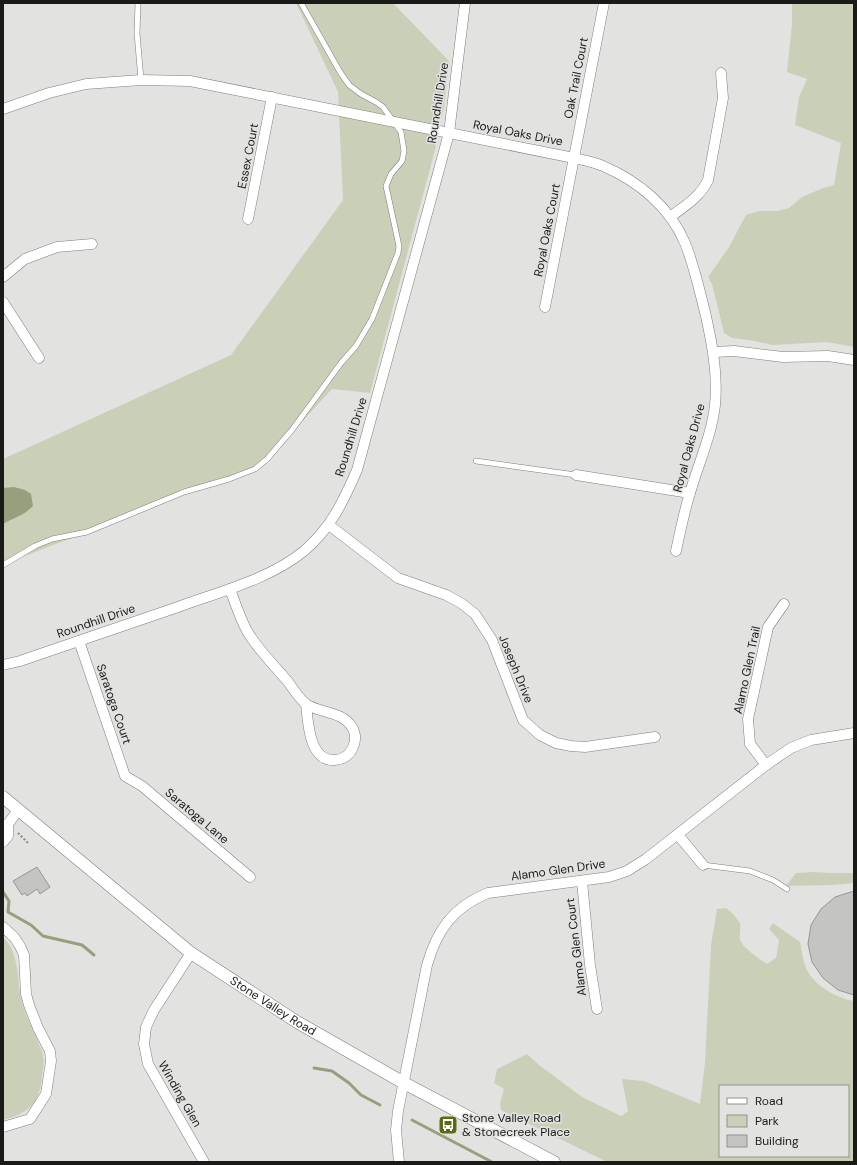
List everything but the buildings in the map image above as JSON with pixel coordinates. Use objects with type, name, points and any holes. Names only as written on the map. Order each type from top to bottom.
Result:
[{"type":"street","name":"Roundhill Drive","points":[[3,665],[20,661],[230,589],[274,570],[294,559],[316,540],[329,525],[345,498],[357,470],[449,133],[464,3]]},
{"type":"street","name":"Oak Trail Court","points":[[574,158],[604,3]]},
{"type":"street","points":[[670,217],[698,195],[704,189],[708,180],[723,98],[721,74]]},
{"type":"street","name":"Royal Oaks Drive","points":[[3,109],[86,84],[141,80],[190,81],[574,158],[602,166],[634,182],[654,198],[670,217],[684,241],[690,256],[700,292],[714,352],[716,391],[715,407],[704,450],[690,493],[676,552]]},
{"type":"street","name":"Essex Court","points":[[248,219],[272,97]]},
{"type":"street","name":"Royal Oaks Court","points":[[545,308],[574,158]]},
{"type":"street","points":[[3,277],[25,259],[57,246],[92,244]]},
{"type":"street","points":[[3,302],[39,358]]},
{"type":"street","points":[[714,352],[734,351],[783,357],[828,356],[854,360]]},
{"type":"street","points":[[576,475],[690,493]]},
{"type":"street","name":"Joseph Drive","points":[[329,525],[398,578],[446,595],[461,603],[474,614],[492,640],[523,720],[540,735],[556,743],[585,747],[655,737]]},
{"type":"street","points":[[230,589],[247,630],[258,647],[306,704],[335,714],[349,723],[354,732],[355,740],[353,748],[346,756],[336,760],[330,760],[325,759],[316,751],[311,736],[306,704]]},
{"type":"street","name":"Alamo Glen Trail","points":[[766,765],[750,744],[748,719],[768,627],[784,604]]},
{"type":"street","name":"Saratoga Court","points":[[79,640],[125,776]]},
{"type":"street","name":"Alamo Glen Drive","points":[[399,1162],[396,1130],[398,1111],[427,965],[432,946],[441,929],[453,915],[467,903],[488,893],[609,877],[627,871],[678,835],[766,765],[791,748],[811,740],[854,733]]},
{"type":"street","name":"Saratoga Lane","points":[[125,776],[142,786],[250,878]]},
{"type":"street","name":"Stone Valley Road","points":[[3,798],[191,953],[297,1022],[404,1083],[554,1162]]},
{"type":"street","points":[[3,842],[8,836],[6,825],[18,810]]},
{"type":"street","points":[[678,835],[703,865]]},
{"type":"street","name":"Alamo Glen Court","points":[[582,881],[590,965],[597,1009]]},
{"type":"street","points":[[3,927],[14,937],[24,955],[26,994],[38,1028],[50,1051],[51,1061],[46,1094],[30,1119],[3,1127]]},
{"type":"street","name":"Winding Glen","points":[[191,953],[154,1010],[146,1027],[144,1044],[148,1064],[204,1162]]},
{"type":"lane","points":[[138,3],[138,40],[141,80]]},
{"type":"lane","points":[[3,565],[35,546],[52,539],[87,532],[184,492],[229,479],[255,469],[267,459],[280,443],[356,346],[364,332],[379,303],[398,253],[399,246],[386,186],[390,174],[402,161],[404,151],[401,132],[383,107],[349,85],[301,3]]},
{"type":"lane","points":[[476,461],[576,475]]},
{"type":"lane","points":[[703,865],[754,872],[773,880],[787,889]]},
{"type":"green space","points":[[296,3],[393,3],[449,61],[444,108],[441,118],[437,120],[434,141],[436,145],[435,150],[370,393],[332,389],[299,425],[285,443],[252,473],[169,499],[96,531],[61,542],[17,559],[3,567],[3,459],[231,355],[343,200],[338,92]]},
{"type":"green space","points":[[792,3],[854,3],[854,347],[827,342],[773,345],[732,338],[724,333],[712,284],[708,277],[729,247],[746,215],[759,211],[777,211],[789,208],[802,197],[834,185],[841,143],[795,125],[799,97],[807,79],[787,72],[792,24]]},
{"type":"green space","points":[[796,873],[854,873],[854,883],[786,886]]},
{"type":"green space","points":[[726,908],[740,923],[741,942],[752,953],[767,964],[776,958],[779,940],[769,929],[773,923],[800,942],[806,969],[822,987],[834,994],[854,1001],[854,1162],[607,1162],[501,1110],[500,1104],[504,1089],[494,1083],[497,1069],[527,1054],[539,1065],[582,1097],[621,1116],[628,1111],[622,1079],[644,1081],[700,1104],[705,1062],[711,945],[717,909]]},
{"type":"green space","points":[[3,937],[12,950],[15,958],[21,998],[28,1019],[40,1045],[44,1061],[41,1086],[35,1101],[20,1114],[3,1120]]},
{"type":"shaded area","points":[[14,487],[25,490],[31,494],[33,506],[23,514],[3,524],[3,488]]},
{"type":"waterway","points":[[3,892],[9,901],[8,912],[31,925],[43,936],[82,945],[94,955]]},
{"type":"waterway","points":[[314,1068],[332,1071],[349,1083],[361,1095],[380,1105]]},
{"type":"waterway","points":[[412,1120],[492,1162]]},
{"type":"place","name":"Stone Valley Road & Stonecreek Place","points":[[448,1125]]}]
